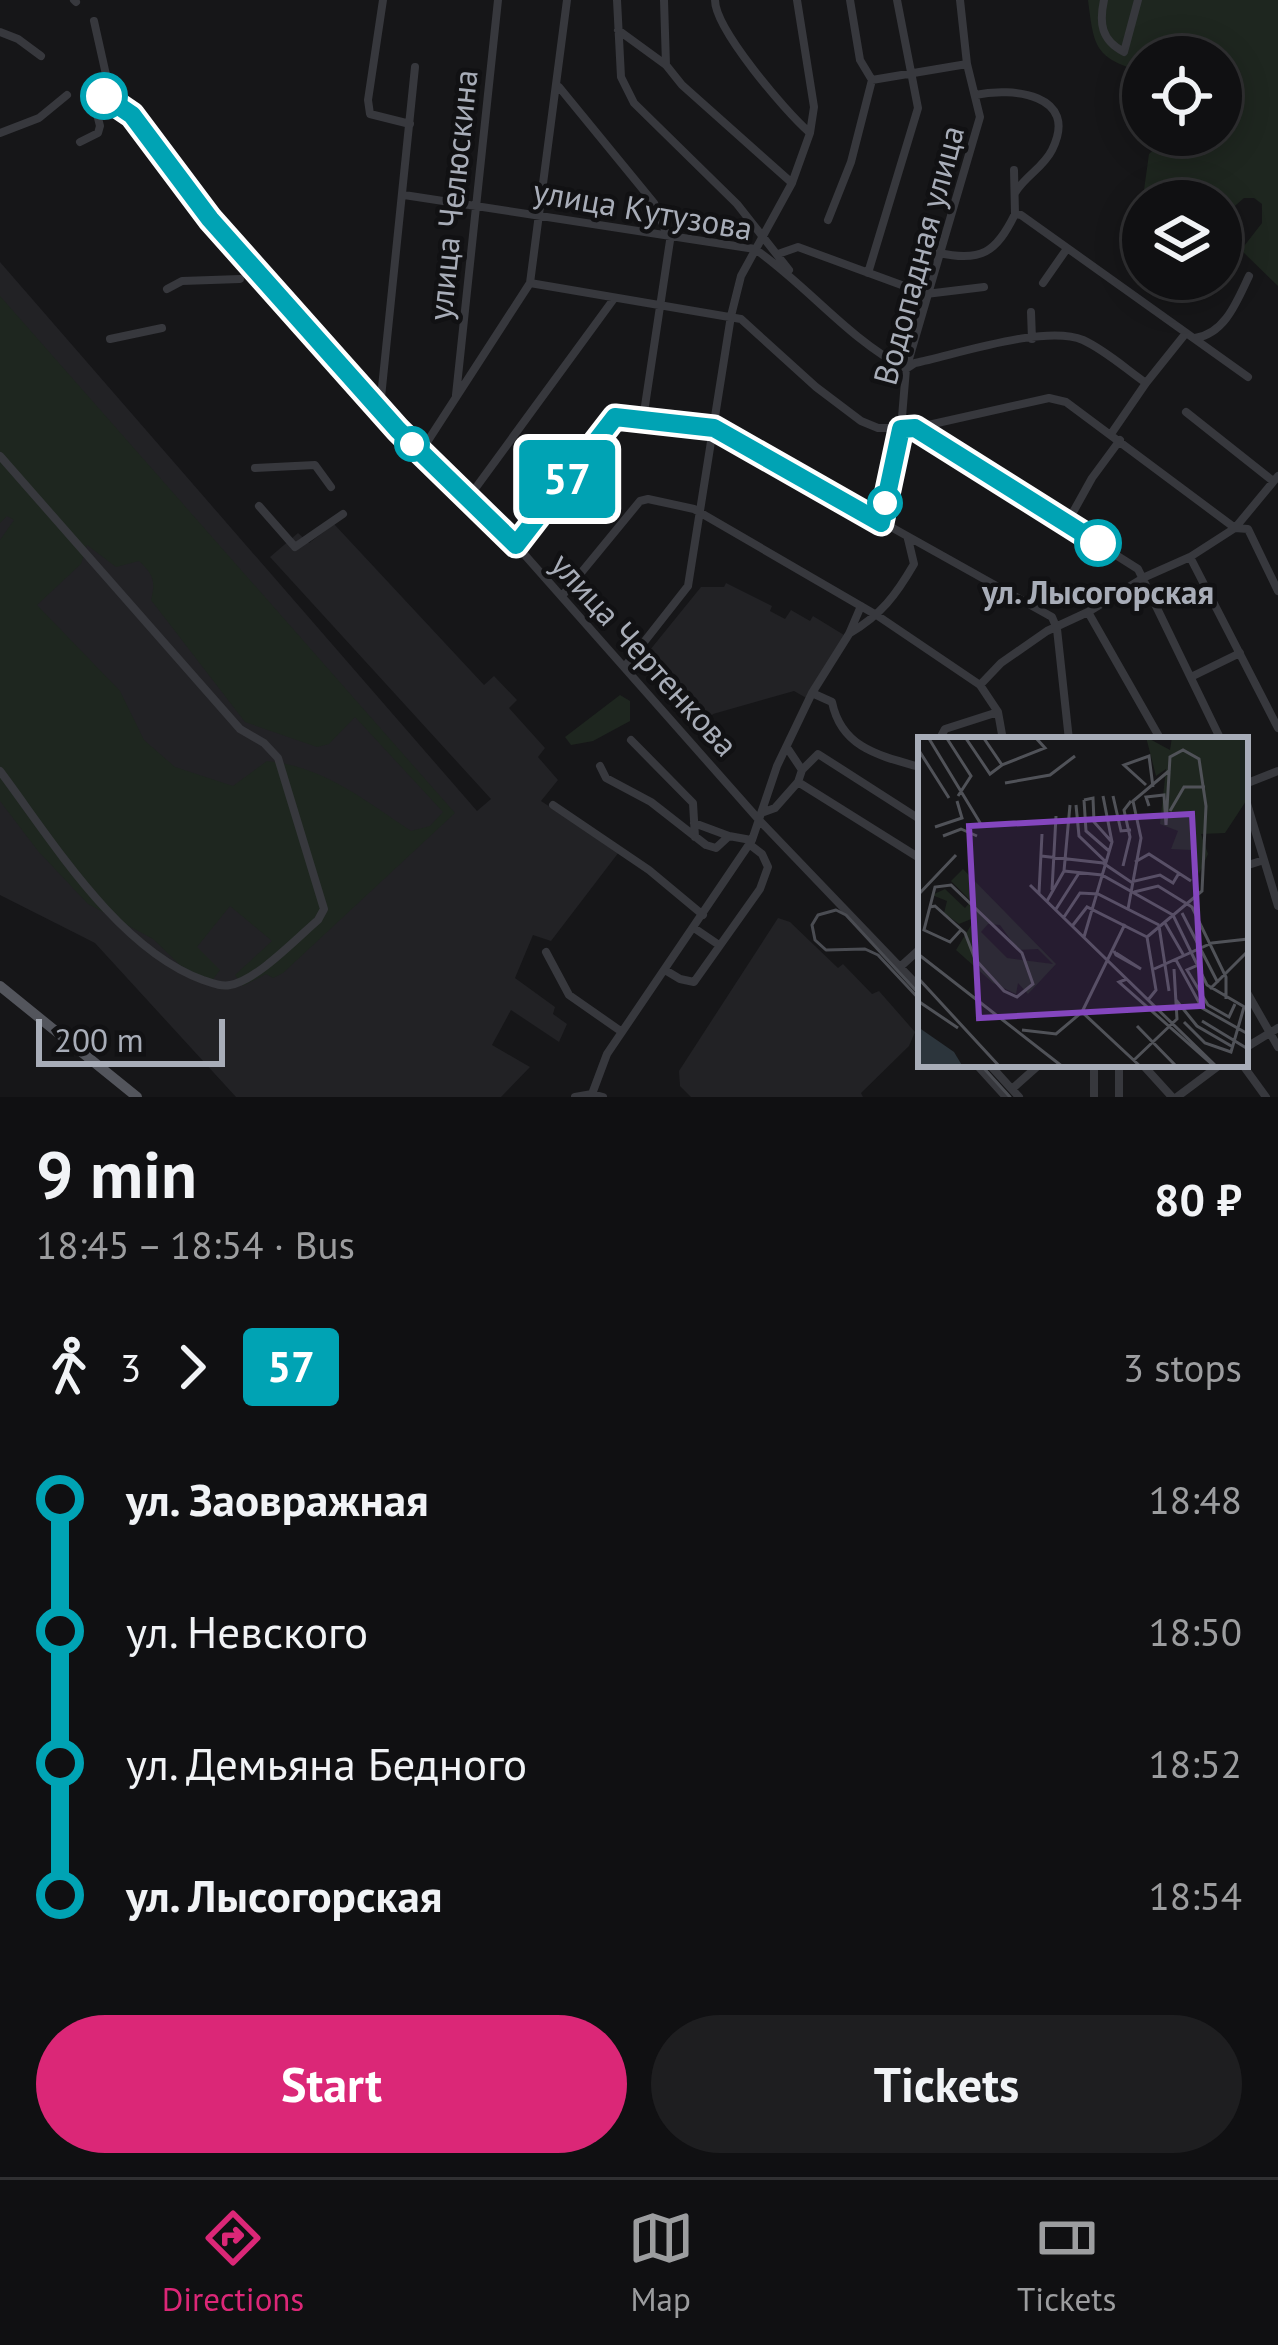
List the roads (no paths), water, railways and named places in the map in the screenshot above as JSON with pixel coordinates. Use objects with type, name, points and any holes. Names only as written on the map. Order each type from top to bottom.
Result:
[{"type":"main road","points":[[0,986],[137,1097]]},
{"type":"street","points":[[383,0],[370,114],[410,124]]},
{"type":"street","name":"улица Челюскина","points":[[456,396],[498,0]]},
{"type":"street","points":[[420,453],[530,283],[567,0]]},
{"type":"street","points":[[617,0],[621,77],[634,103],[763,232],[793,276]]},
{"type":"street","points":[[664,0],[665,65]]},
{"type":"street","points":[[715,0],[722,27],[737,41],[782,110],[810,133]]},
{"type":"street","points":[[626,665],[688,586],[741,276],[792,183],[810,133],[814,107],[797,0]]},
{"type":"street","points":[[828,220],[851,162],[872,80],[860,60],[850,0]]},
{"type":"street","points":[[868,273],[917,108],[898,0]]},
{"type":"street","name":"Водопадная улица","points":[[881,523],[901,429],[906,369],[980,117],[967,64],[960,0]]},
{"type":"street","points":[[1104,0],[1102,28],[1113,46],[1124,52],[1138,0]]},
{"type":"street","points":[[80,142],[98,133],[100,126],[92,94],[111,97],[94,21]]},
{"type":"street","points":[[616,29],[665,65],[696,99],[792,183]]},
{"type":"street","points":[[0,32],[41,56]]},
{"type":"street","points":[[872,80],[967,64]]},
{"type":"street","points":[[380,408],[415,67]]},
{"type":"street","points":[[559,86],[654,203],[668,233],[643,419]]},
{"type":"street","points":[[0,133],[39,118],[68,94]]},
{"type":"street","points":[[975,95],[1036,95],[1047,101],[1055,118],[1058,131],[1052,152],[1016,193]]},
{"type":"street","points":[[939,253],[979,256],[992,249],[1015,214],[1014,170]]},
{"type":"street","name":"улица Кутузова","points":[[404,195],[755,249],[793,276],[847,332],[906,369]]},
{"type":"street","points":[[1015,214],[1034,222],[1066,250],[1248,377]]},
{"type":"street","points":[[778,254],[798,248],[926,294],[984,287]]},
{"type":"street","points":[[1043,283],[1066,250]]},
{"type":"street","points":[[1067,523],[1146,383],[1190,336],[1209,336],[1231,314],[1249,277]]},
{"type":"street","points":[[167,289],[182,281],[240,279]]},
{"type":"street","points":[[530,283],[731,316],[755,328],[816,387],[878,428],[915,428],[1048,398],[1066,402],[1235,528],[1248,530],[1278,591]]},
{"type":"street","points":[[469,497],[614,298]]},
{"type":"street","points":[[1031,312],[1032,338]]},
{"type":"street","points":[[110,339],[162,328]]},
{"type":"street","points":[[906,369],[915,363],[1032,338],[1074,338],[1146,383]]},
{"type":"street","name":"улица Чертенкова","points":[[331,354],[420,453],[516,545],[918,986]]},
{"type":"street","points":[[980,685],[1001,663],[1047,631],[1190,557],[1235,528],[1275,478],[1186,412]]},
{"type":"street","points":[[516,545],[615,417],[714,428],[1052,616],[1069,737]]},
{"type":"street","points":[[915,428],[1145,577],[1220,737]]},
{"type":"street","points":[[0,456],[240,729],[264,742],[278,758],[324,909],[318,920],[244,981],[225,987],[175,969],[112,914],[0,772]]},
{"type":"street","points":[[254,468],[315,465],[331,488]]},
{"type":"street","points":[[562,596],[640,501],[694,508],[878,616],[980,685],[998,712],[1003,737]]},
{"type":"street","points":[[259,506],[295,547],[343,514]]},
{"type":"street","points":[[849,634],[878,616],[914,564],[908,538]]},
{"type":"street","points":[[1190,557],[1278,728]]},
{"type":"street","points":[[592,1094],[608,1054],[750,842],[812,693],[861,606]]},
{"type":"street","points":[[1088,612],[1159,737]]},
{"type":"street","points":[[1193,676],[1240,652]]},
{"type":"street","points":[[812,693],[832,702],[836,724],[848,737],[884,757],[918,766]]},
{"type":"street","points":[[941,737],[945,729],[998,712]]},
{"type":"street","points":[[631,740],[693,803],[695,837]]},
{"type":"street","points":[[788,747],[802,770]]},
{"type":"street","points":[[762,817],[775,808],[818,754],[918,818]]},
{"type":"street","points":[[600,766],[606,778],[651,802],[695,837],[716,848],[729,836]]},
{"type":"street","points":[[1248,783],[1278,771]]},
{"type":"street","points":[[798,782],[918,858]]},
{"type":"street","points":[[554,805],[649,870],[703,914]]},
{"type":"street","points":[[1248,807],[1278,906]]},
{"type":"street","points":[[665,970],[694,982],[768,874],[763,854],[750,842],[694,823]]},
{"type":"street","points":[[1248,865],[1264,860]]},
{"type":"street","points":[[694,928],[719,945]]},
{"type":"street","points":[[900,967],[918,951]]},
{"type":"street","points":[[546,952],[569,995],[622,1032]]},
{"type":"street","points":[[1248,993],[1274,1031],[1278,1047]]},
{"type":"street","points":[[1248,1046],[1274,1031]]},
{"type":"street","points":[[980,1067],[1012,1094]]},
{"type":"street","points":[[990,1067],[1012,1094]]},
{"type":"street","points":[[1012,1094],[1037,1067]]},
{"type":"street","points":[[1145,1067],[1175,1097],[1217,1067]]},
{"type":"street","points":[[1244,1067],[1266,1097]]},
{"type":"street","points":[[575,1097],[603,1097]]},
{"type":"tram line","points":[[918,993],[846,915],[836,910],[818,915],[812,925],[815,940],[826,950],[865,949],[878,955],[918,998]]},
{"type":"tram line","points":[[983,1067],[1010,1097]]},
{"type":"place","name":"ул. Лысогорская","points":[[1098,543]]}]
